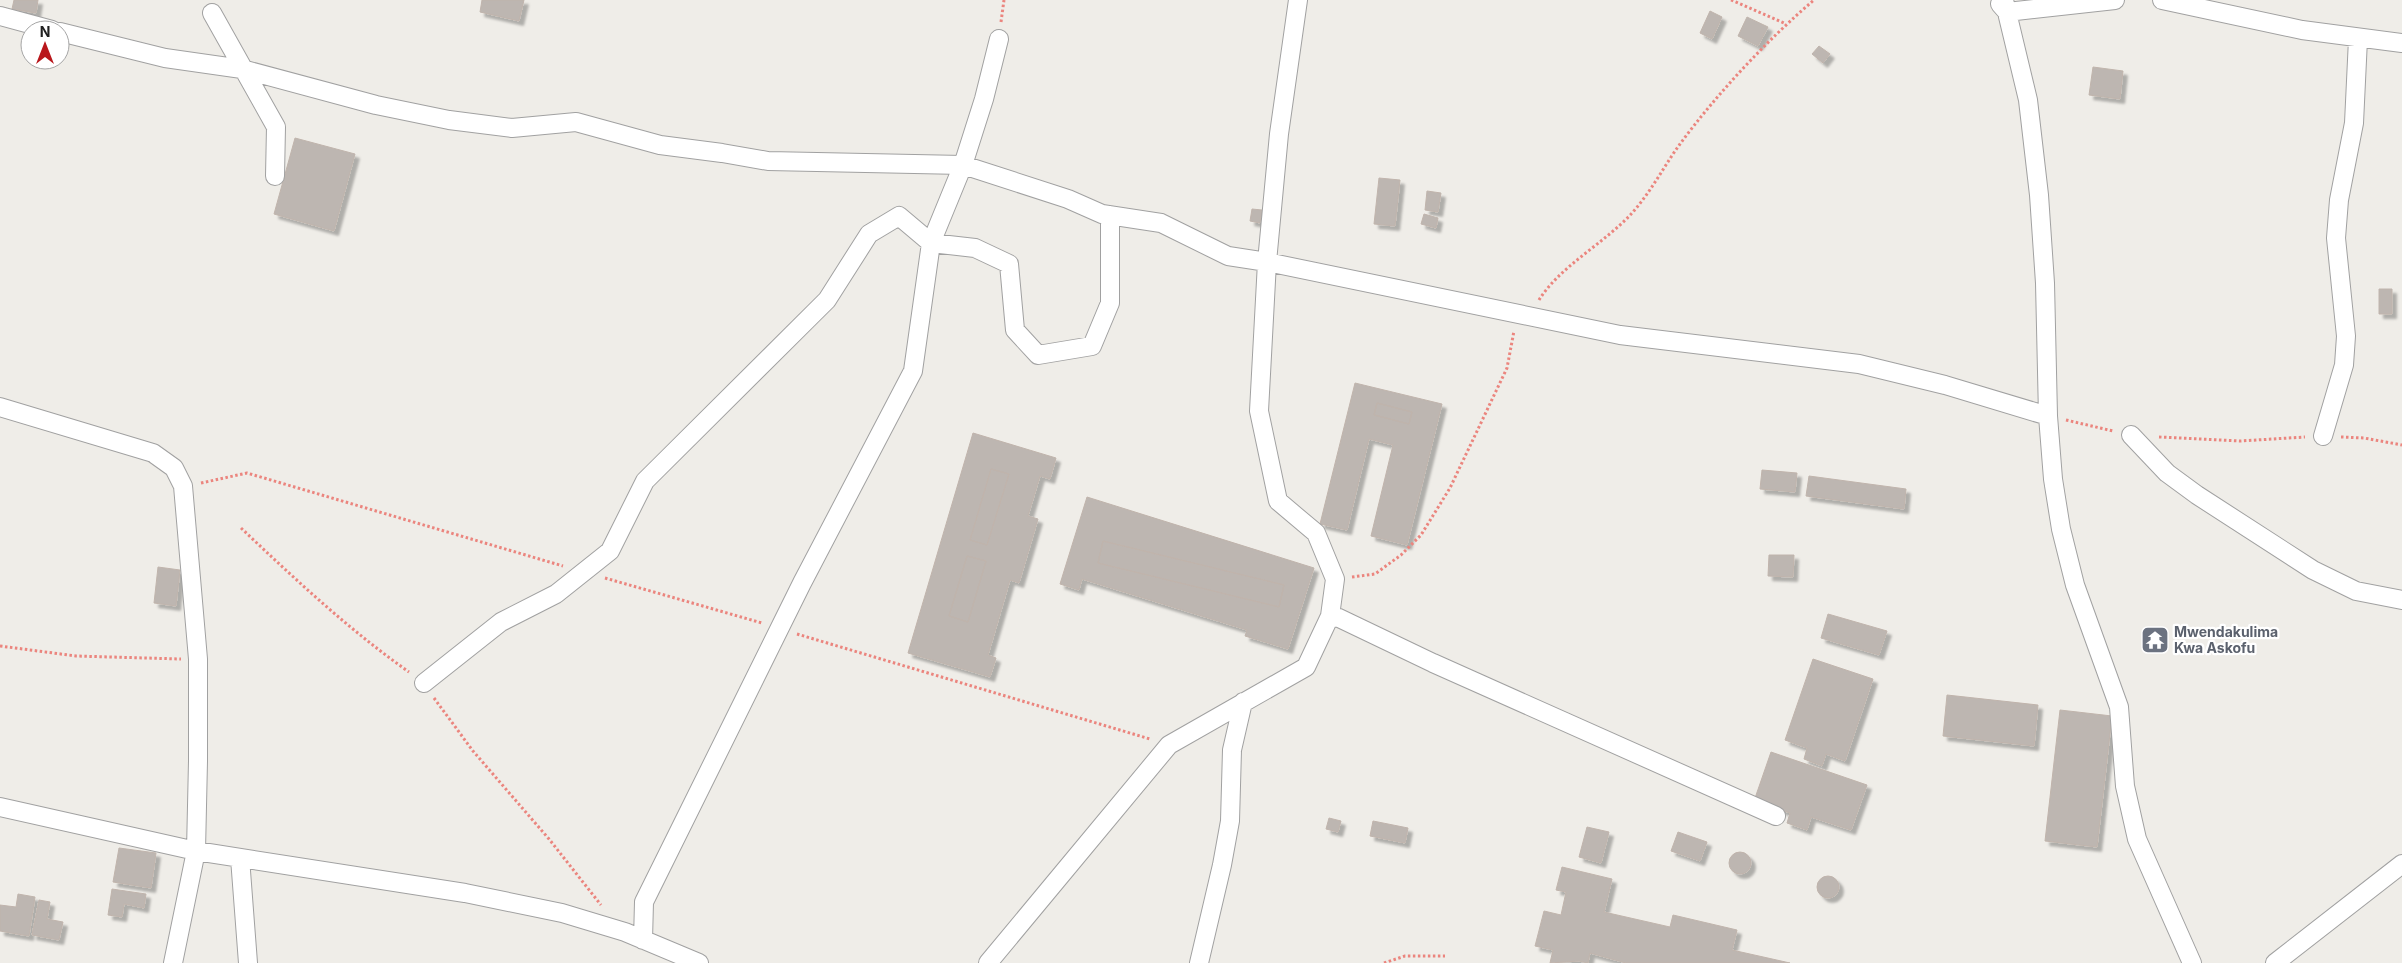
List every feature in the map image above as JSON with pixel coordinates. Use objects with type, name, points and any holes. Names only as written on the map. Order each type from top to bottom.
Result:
[{"type":"street","points":[[988,963],[1169,745],[1306,667],[1330,616],[1334,579],[1316,532],[1278,501],[1259,411],[1267,262],[1279,134],[1298,0]]},
{"type":"street","points":[[2115,0],[2003,4],[2028,100],[2039,195],[2045,283],[2048,416],[2053,479],[2061,529],[2075,585],[2118,707],[2125,786],[2138,839],[2192,963]]},
{"type":"street","points":[[2162,0],[2302,30],[2358,39],[2402,43]]},
{"type":"street","points":[[212,13],[276,127],[275,176]]},
{"type":"street","points":[[0,16],[20,21]]},
{"type":"street","points":[[70,34],[165,58],[242,69],[376,104],[449,120],[512,128],[576,122],[660,145],[722,152],[768,161],[963,165],[1068,199],[1102,214],[1161,223],[1228,256],[1267,262],[1620,335],[1859,364],[1945,385],[2048,416]]},
{"type":"street","points":[[643,940],[644,902],[780,629],[913,370],[931,243],[963,165],[984,99],[999,39]]},
{"type":"street","points":[[2324,436],[2344,365],[2346,336],[2336,238],[2340,200],[2354,123],[2358,39]]},
{"type":"street","points":[[424,683],[501,622],[556,594],[610,551],[645,480],[827,300],[869,234],[899,216],[931,243],[976,248],[1009,264],[1015,330],[1038,355],[1092,346],[1110,303],[1110,216]]},
{"type":"street","points":[[0,407],[153,453],[174,468],[183,486],[198,659],[196,851],[173,963]]},
{"type":"street","points":[[2131,435],[2167,473],[2313,570],[2356,591],[2402,600]]},
{"type":"street","points":[[1330,616],[1340,618],[1433,663],[1776,816]]},
{"type":"street","points":[[1199,963],[1230,821],[1232,750],[1243,702]]},
{"type":"street","points":[[0,807],[196,851],[465,893],[553,911],[643,940],[699,963]]},
{"type":"street","points":[[240,858],[248,963]]},
{"type":"street","points":[[2275,963],[2402,864]]},
{"type":"path","points":[[1731,0],[1786,24]]},
{"type":"path","points":[[1334,579],[1375,574],[1401,555],[1421,535],[1450,488],[1506,368],[1523,315],[1546,289],[1595,244],[1622,224],[1638,206],[1680,144],[1708,109],[1786,24],[1814,0]]},
{"type":"path","points":[[2048,416],[2131,435],[2240,441],[2324,436],[2364,438],[2402,445]]},
{"type":"path","points":[[183,486],[247,473],[1169,745]]},
{"type":"path","points":[[241,528],[310,594],[371,645],[424,683],[473,751],[548,839],[603,908]]},
{"type":"path","points":[[0,646],[76,656],[198,659]]},
{"type":"path","points":[[1384,963],[1405,956],[1445,956]]},
{"type":"building","points":[[14,0],[38,0],[36,13],[12,9]]},
{"type":"building","points":[[482,0],[524,0],[519,21],[480,12]]},
{"type":"building","points":[[1710,11],[1722,17],[1712,39],[1700,33]]},
{"type":"building","points":[[1747,17],[1768,27],[1758,46],[1738,36]]},
{"type":"building","points":[[1819,46],[1830,54],[1823,63],[1812,54]]},
{"type":"building","points":[[2093,67],[2123,71],[2120,99],[2089,95]]},
{"type":"building","points":[[295,138],[355,154],[334,231],[274,214]]},
{"type":"building","points":[[1379,178],[1400,180],[1395,226],[1374,224]]},
{"type":"building","points":[[1427,191],[1441,193],[1438,212],[1425,210]]},
{"type":"building","points":[[1252,209],[1262,210],[1260,223],[1250,221]]},
{"type":"building","points":[[1424,214],[1438,218],[1436,228],[1421,224]]},
{"type":"building","points":[[2379,289],[2392,289],[2392,314],[2379,314]]},
{"type":"building","points":[[1355,383],[1442,404],[1407,545],[1371,536],[1393,445],[1369,439],[1347,530],[1320,524]],"holes":[[[1377,403],[1412,412],[1409,424],[1374,415]]]},
{"type":"building","points":[[1377,403],[1412,412],[1409,424],[1374,415]]},
{"type":"building","points":[[973,433],[1056,458],[1050,479],[1040,476],[1028,516],[1038,519],[1019,583],[1010,580],[988,655],[996,658],[990,677],[908,653]],"holes":[[[991,469],[1009,474],[987,545],[970,540]],[[967,556],[986,561],[968,622],[949,616]]]},
{"type":"building","points":[[991,469],[1009,474],[987,545],[970,540]]},
{"type":"building","points":[[1762,470],[1797,473],[1795,492],[1760,489]]},
{"type":"building","points":[[1809,476],[1906,489],[1904,509],[1806,496]]},
{"type":"building","points":[[1087,497],[1314,568],[1288,649],[1245,636],[1247,630],[1082,579],[1079,590],[1060,584]],"holes":[[[1103,541],[1284,585],[1279,607],[1098,563]]]},
{"type":"building","points":[[1103,541],[1284,585],[1279,607],[1098,563]]},
{"type":"building","points":[[1769,555],[1794,555],[1793,577],[1768,576]]},
{"type":"building","points":[[967,556],[986,561],[968,622],[949,616]]},
{"type":"building","points":[[158,567],[180,570],[176,606],[154,603]]},
{"type":"building","points":[[1828,614],[1887,631],[1879,655],[1821,638]]},
{"type":"building","points":[[1813,659],[1873,679],[1845,761],[1826,754],[1822,766],[1804,759],[1807,748],[1785,740]]},
{"type":"building","points":[[1947,695],[2038,705],[2034,746],[1943,736]]},
{"type":"building","points":[[2060,710],[2112,716],[2097,847],[2045,841]]},
{"type":"building","points":[[1771,752],[1867,785],[1851,830],[1811,817],[1807,830],[1787,823],[1790,813],[1754,801]]},
{"type":"building","points":[[1329,818],[1341,821],[1338,832],[1326,829]]},
{"type":"building","points":[[1373,821],[1408,828],[1405,843],[1370,836]]},
{"type":"building","points":[[1587,827],[1609,832],[1601,863],[1579,857]]},
{"type":"building","points":[[1678,832],[1707,842],[1700,861],[1671,851]]},
{"type":"building","points":[[119,848],[156,853],[151,888],[113,882]]},
{"type":"building","points":[[1740,852],[1748,855],[1751,863],[1748,871],[1740,874],[1732,871],[1729,863],[1732,855]]},
{"type":"building","points":[[1562,867],[1612,879],[1604,912],[1670,927],[1673,915],[1737,930],[1732,950],[1790,963],[1626,963],[1590,953],[1588,963],[1579,961],[1550,963],[1553,950],[1535,946],[1544,911],[1561,915],[1566,892],[1556,890]]},
{"type":"building","points":[[1828,876],[1836,879],[1839,887],[1836,895],[1828,898],[1820,895],[1817,887],[1820,879]]},
{"type":"building","points":[[112,889],[146,894],[144,908],[124,904],[122,917],[108,915]]},
{"type":"building","points":[[18,894],[35,897],[29,936],[0,931],[0,905],[16,907]]},
{"type":"building","points":[[39,900],[50,902],[47,919],[63,922],[59,940],[32,935]]},
{"type":"place","name":"Mwendakulima Kwa Askofu","points":[[2155,640]]}]
